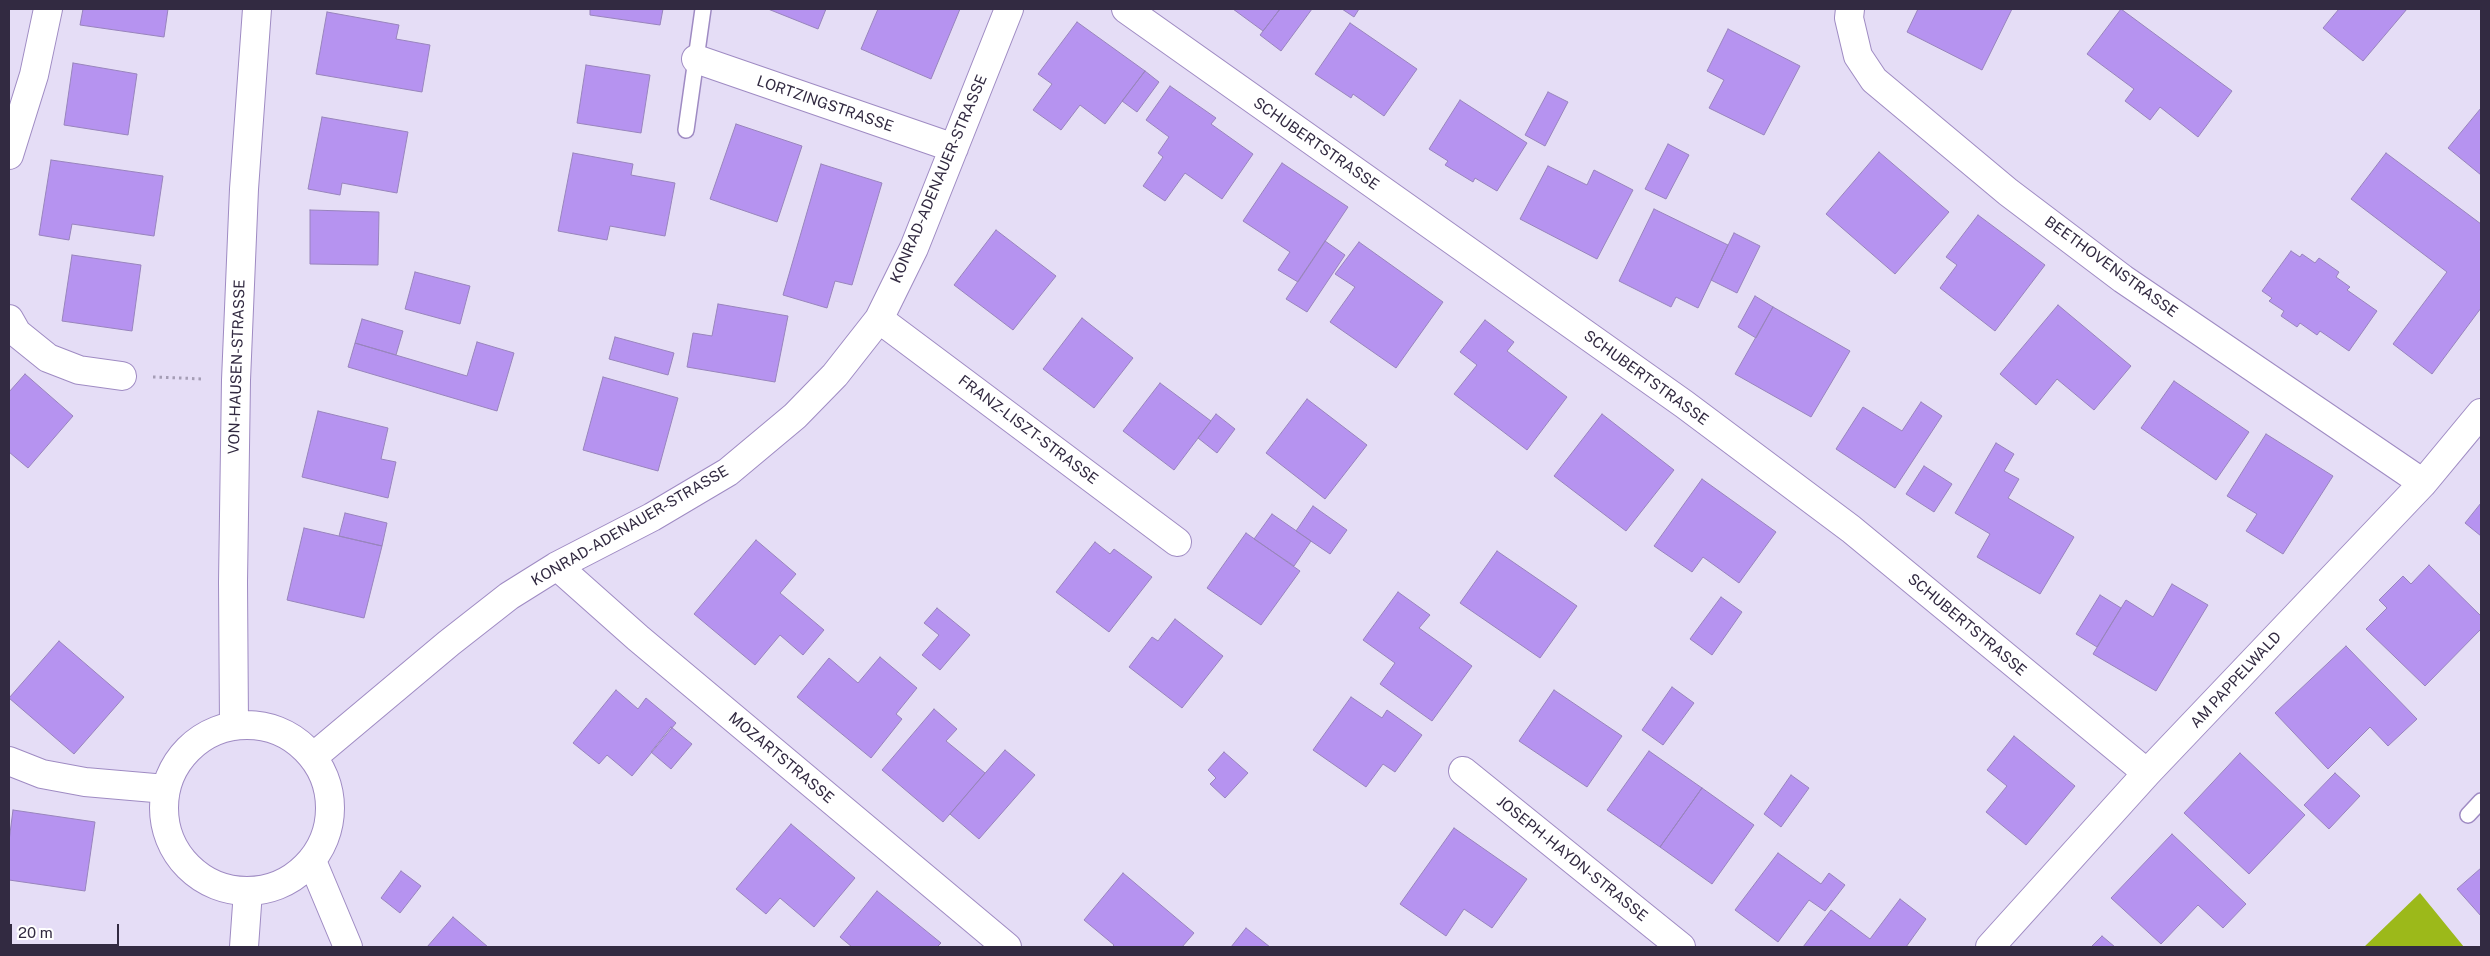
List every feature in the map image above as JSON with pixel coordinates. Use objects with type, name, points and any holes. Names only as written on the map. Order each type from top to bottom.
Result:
[{"type":"street","points":[[9,155],[34,75],[48,9]]},
{"type":"street","name":"VON-HAUSEN-STRASSE","points":[[234,726],[233,582],[236,380],[244,189],[257,9]]},
{"type":"street","name":"KONRAD-ADENAUER-STRASSE","points":[[313,757],[449,643],[509,596],[557,566],[652,517],[728,472],[796,416],[835,375],[879,319],[914,248],[1009,9]]},
{"type":"street","name":"SCHUBERTSTRASSE","points":[[1126,9],[1684,404],[1843,523],[2148,773]]},
{"type":"street","name":"BEETHOVENSTRASSE","points":[[1850,9],[1849,18],[1858,56],[1874,80],[2008,192],[2122,279],[2423,483]]},
{"type":"street","name":"LORTZINGSTRASSE","points":[[696,59],[954,148]]},
{"type":"street","points":[[9,319],[17,333],[48,358],[79,370],[122,376]]},
{"type":"street","name":"FRANZ-LISZT-STRASSE","points":[[879,319],[1177,542]]},
{"type":"street","name":"AM PAPPELWALD","points":[[1990,947],[2148,773],[2423,483],[2481,413]]},
{"type":"street","name":"MOZARTSTRASSE","points":[[557,566],[645,644],[1007,947]]},
{"type":"street","points":[[234,726],[256,726],[278,731],[297,742],[313,757],[324,776],[330,798],[328,828],[324,842],[312,861],[294,877],[272,887],[248,892],[207,881],[190,868],[176,852],[167,832],[164,810],[166,789],[173,770],[184,754],[198,741],[215,731],[234,726]]},
{"type":"street","points":[[9,761],[42,774],[85,782],[166,789]]},
{"type":"street","name":"JOSEPH-HAYDN-STRASSE","points":[[1463,771],[1681,947]]},
{"type":"street","points":[[312,861],[348,947]]},
{"type":"street","points":[[244,947],[248,892]]},
{"type":"lane","points":[[686,130],[703,9]]},
{"type":"lane","points":[[2468,815],[2481,801]]},
{"type":"path","points":[[122,376],[236,380]]},
{"type":"green space","points":[[2420,893],[2464,947],[2364,947]]},
{"type":"building","points":[[83,9],[168,9],[164,37],[80,25]]},
{"type":"building","points":[[590,9],[663,9],[660,25],[590,15]]},
{"type":"building","points":[[768,9],[826,9],[818,29]]},
{"type":"building","points":[[878,9],[960,9],[931,79],[861,49]]},
{"type":"building","points":[[1233,9],[1280,9],[1263,31]]},
{"type":"building","points":[[1280,9],[1312,9],[1281,51],[1260,35]]},
{"type":"building","points":[[1342,9],[1359,9],[1354,17]]},
{"type":"building","points":[[1918,9],[2012,9],[1982,70],[1907,32]]},
{"type":"building","points":[[2121,9],[2232,91],[2198,137],[2160,107],[2150,120],[2125,101],[2134,89],[2087,54]]},
{"type":"building","points":[[2339,9],[2407,9],[2363,61],[2323,28]]},
{"type":"building","points":[[327,12],[399,25],[396,39],[430,45],[422,92],[316,74]]},
{"type":"building","points":[[1077,22],[1145,71],[1105,124],[1080,105],[1061,130],[1033,110],[1052,84],[1038,74]]},
{"type":"building","points":[[1350,23],[1417,69],[1384,116],[1353,94],[1351,98],[1315,74]]},
{"type":"building","points":[[1728,29],[1800,66],[1764,135],[1709,108],[1724,80],[1707,71]]},
{"type":"building","points":[[73,63],[137,74],[128,135],[64,125]]},
{"type":"building","points":[[586,65],[650,75],[641,133],[577,123]]},
{"type":"building","points":[[1145,71],[1159,82],[1137,112],[1122,101]]},
{"type":"building","points":[[1170,86],[1216,118],[1211,124],[1253,154],[1222,199],[1185,173],[1165,201],[1143,186],[1163,157],[1158,153],[1169,137],[1146,120]]},
{"type":"building","points":[[1548,92],[1568,102],[1545,146],[1525,135]]},
{"type":"building","points":[[1460,100],[1527,143],[1497,191],[1475,178],[1473,182],[1445,165],[1448,161],[1429,149]]},
{"type":"building","points":[[2481,108],[2481,175],[2448,148]]},
{"type":"building","points":[[322,117],[408,132],[397,193],[342,183],[340,195],[308,189]]},
{"type":"building","points":[[736,124],[802,146],[777,222],[710,199]]},
{"type":"building","points":[[1668,144],[1689,155],[1666,199],[1645,189]]},
{"type":"building","points":[[1879,152],[1949,212],[1895,274],[1826,214]]},
{"type":"building","points":[[573,153],[633,164],[631,175],[675,183],[665,236],[610,226],[607,240],[558,231]]},
{"type":"building","points":[[2386,153],[2481,224],[2481,308],[2432,374],[2393,344],[2447,272],[2351,199]]},
{"type":"building","points":[[51,160],[163,176],[154,236],[72,224],[69,240],[39,235]]},
{"type":"building","points":[[1282,163],[1348,207],[1298,282],[1278,270],[1290,252],[1243,221]]},
{"type":"building","points":[[821,164],[882,183],[852,285],[835,281],[827,308],[783,295]]},
{"type":"building","points":[[1548,166],[1587,185],[1594,170],[1633,190],[1597,259],[1520,219]]},
{"type":"building","points":[[1654,209],[1728,245],[1698,308],[1676,297],[1671,307],[1619,281]]},
{"type":"building","points":[[310,210],[379,212],[378,265],[310,264]]},
{"type":"building","points":[[1978,215],[2045,265],[1995,331],[1940,288],[1957,265],[1946,257]]},
{"type":"building","points":[[996,230],[1056,276],[1013,330],[954,285]]},
{"type":"building","points":[[1734,233],[1760,246],[1737,293],[1711,280]]},
{"type":"building","points":[[1325,241],[1345,255],[1307,312],[1286,299]]},
{"type":"building","points":[[1359,242],[1443,302],[1396,368],[1330,322],[1355,287],[1335,274]]},
{"type":"building","points":[[2291,251],[2300,257],[2302,254],[2315,263],[2319,258],[2339,272],[2336,277],[2350,287],[2347,290],[2377,311],[2349,351],[2320,331],[2317,335],[2300,323],[2297,327],[2281,316],[2284,311],[2269,301],[2272,298],[2262,291]]},
{"type":"building","points":[[72,255],[141,265],[132,331],[62,321]]},
{"type":"building","points":[[415,272],[470,286],[460,324],[405,309]]},
{"type":"building","points":[[1755,296],[1773,307],[1756,338],[1738,327]]},
{"type":"building","points":[[718,304],[788,316],[775,382],[687,367],[693,333],[712,336]]},
{"type":"building","points":[[2058,305],[2131,366],[2094,410],[2057,379],[2036,405],[2000,374]]},
{"type":"building","points":[[1773,307],[1850,351],[1811,417],[1735,374]]},
{"type":"building","points":[[1082,318],[1133,358],[1094,408],[1043,369]]},
{"type":"building","points":[[362,319],[403,331],[396,355],[355,343]]},
{"type":"building","points":[[1485,320],[1514,342],[1507,351],[1567,397],[1527,450],[1454,394],[1477,365],[1460,352]]},
{"type":"building","points":[[615,337],[674,353],[668,375],[609,359]]},
{"type":"building","points":[[477,342],[514,353],[497,411],[348,367],[355,343],[467,376]]},
{"type":"building","points":[[25,374],[73,416],[28,468],[9,452],[9,392]]},
{"type":"building","points":[[603,377],[678,398],[658,471],[583,450]]},
{"type":"building","points":[[2174,381],[2249,432],[2216,480],[2141,428]]},
{"type":"building","points":[[1160,383],[1211,421],[1174,470],[1123,431]]},
{"type":"building","points":[[1307,399],[1367,445],[1325,499],[1266,453]]},
{"type":"building","points":[[1921,402],[1942,416],[1895,488],[1836,449],[1863,407],[1902,431]]},
{"type":"building","points":[[318,411],[388,428],[381,459],[396,462],[388,498],[302,477]]},
{"type":"building","points":[[1216,414],[1235,429],[1217,453],[1198,438]]},
{"type":"building","points":[[1602,414],[1674,470],[1626,531],[1554,476]]},
{"type":"building","points":[[2266,434],[2333,476],[2283,554],[2246,531],[2257,514],[2227,496]]},
{"type":"building","points":[[1996,443],[2014,454],[2004,471],[2019,479],[2008,498],[2074,537],[2040,594],[1977,557],[1990,534],[1955,513]]},
{"type":"building","points":[[1924,466],[1952,484],[1934,512],[1906,494]]},
{"type":"building","points":[[1702,479],[1776,532],[1739,583],[1703,557],[1692,572],[1654,546]]},
{"type":"building","points":[[2481,503],[2481,536],[2465,523]]},
{"type":"building","points":[[1313,506],[1347,530],[1330,554],[1296,531]]},
{"type":"building","points":[[345,513],[387,523],[382,546],[339,536]]},
{"type":"building","points":[[1272,514],[1311,541],[1294,566],[1254,539]]},
{"type":"building","points":[[304,528],[382,546],[364,618],[287,600]]},
{"type":"building","points":[[1246,533],[1300,571],[1261,625],[1207,588]]},
{"type":"building","points":[[756,540],[796,574],[780,593],[824,630],[803,655],[780,635],[755,665],[694,614]]},
{"type":"building","points":[[1095,542],[1110,554],[1114,549],[1152,577],[1109,632],[1056,592]]},
{"type":"building","points":[[1497,551],[1577,606],[1540,658],[1460,603]]},
{"type":"building","points":[[2429,565],[2481,616],[2481,629],[2425,686],[2366,629],[2387,608],[2379,600],[2403,576],[2411,584]]},
{"type":"building","points":[[2172,584],[2208,605],[2156,691],[2093,654],[2126,600],[2153,617]]},
{"type":"building","points":[[1398,592],[1430,615],[1419,628],[1472,666],[1432,721],[1380,684],[1395,663],[1363,640]]},
{"type":"building","points":[[2100,595],[2121,608],[2097,647],[2076,634]]},
{"type":"building","points":[[1721,597],[1742,612],[1712,655],[1690,639]]},
{"type":"building","points":[[937,608],[970,635],[940,670],[922,655],[939,635],[924,623]]},
{"type":"building","points":[[1175,619],[1223,656],[1182,708],[1129,667],[1152,637],[1158,641]]},
{"type":"building","points":[[59,641],[124,697],[74,754],[9,698]]},
{"type":"building","points":[[2346,646],[2417,719],[2388,746],[2370,727],[2328,769],[2275,713]]},
{"type":"building","points":[[880,657],[917,688],[896,714],[902,719],[871,758],[797,697],[829,658],[858,683]]},
{"type":"building","points":[[1672,687],[1694,703],[1663,745],[1642,730]]},
{"type":"building","points":[[616,690],[638,709],[646,698],[676,723],[632,776],[607,755],[599,764],[573,743]]},
{"type":"building","points":[[1554,690],[1622,736],[1587,787],[1519,741]]},
{"type":"building","points":[[1351,697],[1382,718],[1387,710],[1422,735],[1395,772],[1383,764],[1366,787],[1313,750]]},
{"type":"building","points":[[934,709],[957,729],[946,741],[985,773],[943,822],[882,770]]},
{"type":"building","points":[[671,727],[692,744],[671,769],[651,752]]},
{"type":"building","points":[[2014,736],[2075,786],[2026,845],[1986,812],[2007,786],[1987,770]]},
{"type":"building","points":[[1005,750],[1035,775],[979,839],[950,814]]},
{"type":"building","points":[[1649,751],[1702,788],[1660,847],[1607,810]]},
{"type":"building","points":[[1224,752],[1248,773],[1225,798],[1210,784],[1216,778],[1208,770]]},
{"type":"building","points":[[2240,753],[2305,815],[2249,874],[2184,813]]},
{"type":"building","points":[[2335,773],[2360,796],[2329,829],[2304,805]]},
{"type":"building","points":[[1791,775],[1809,788],[1781,827],[1764,814]]},
{"type":"building","points":[[1702,788],[1754,825],[1712,884],[1660,847]]},
{"type":"building","points":[[13,810],[95,822],[85,891],[9,880],[9,841]]},
{"type":"building","points":[[791,824],[855,878],[814,927],[780,898],[766,914],[736,889]]},
{"type":"building","points":[[1454,828],[1527,879],[1492,928],[1464,909],[1446,936],[1400,904]]},
{"type":"building","points":[[2172,834],[2246,904],[2223,928],[2198,905],[2161,944],[2111,898]]},
{"type":"building","points":[[1778,853],[1821,884],[1829,873],[1845,885],[1825,911],[1809,900],[1778,942],[1735,910]]},
{"type":"building","points":[[2481,868],[2481,916],[2457,889]]},
{"type":"building","points":[[401,871],[421,886],[400,913],[381,898]]},
{"type":"building","points":[[1123,873],[1194,933],[1182,947],[1112,947],[1114,945],[1084,920]]},
{"type":"building","points":[[877,891],[941,943],[937,947],[852,947],[840,937]]},
{"type":"building","points":[[1900,899],[1926,919],[1906,947],[1803,947],[1831,910],[1870,939]]},
{"type":"building","points":[[453,917],[488,947],[427,947]]},
{"type":"building","points":[[1246,928],[1270,947],[1231,947]]},
{"type":"building","points":[[2102,936],[2115,947],[2091,947]]}]
